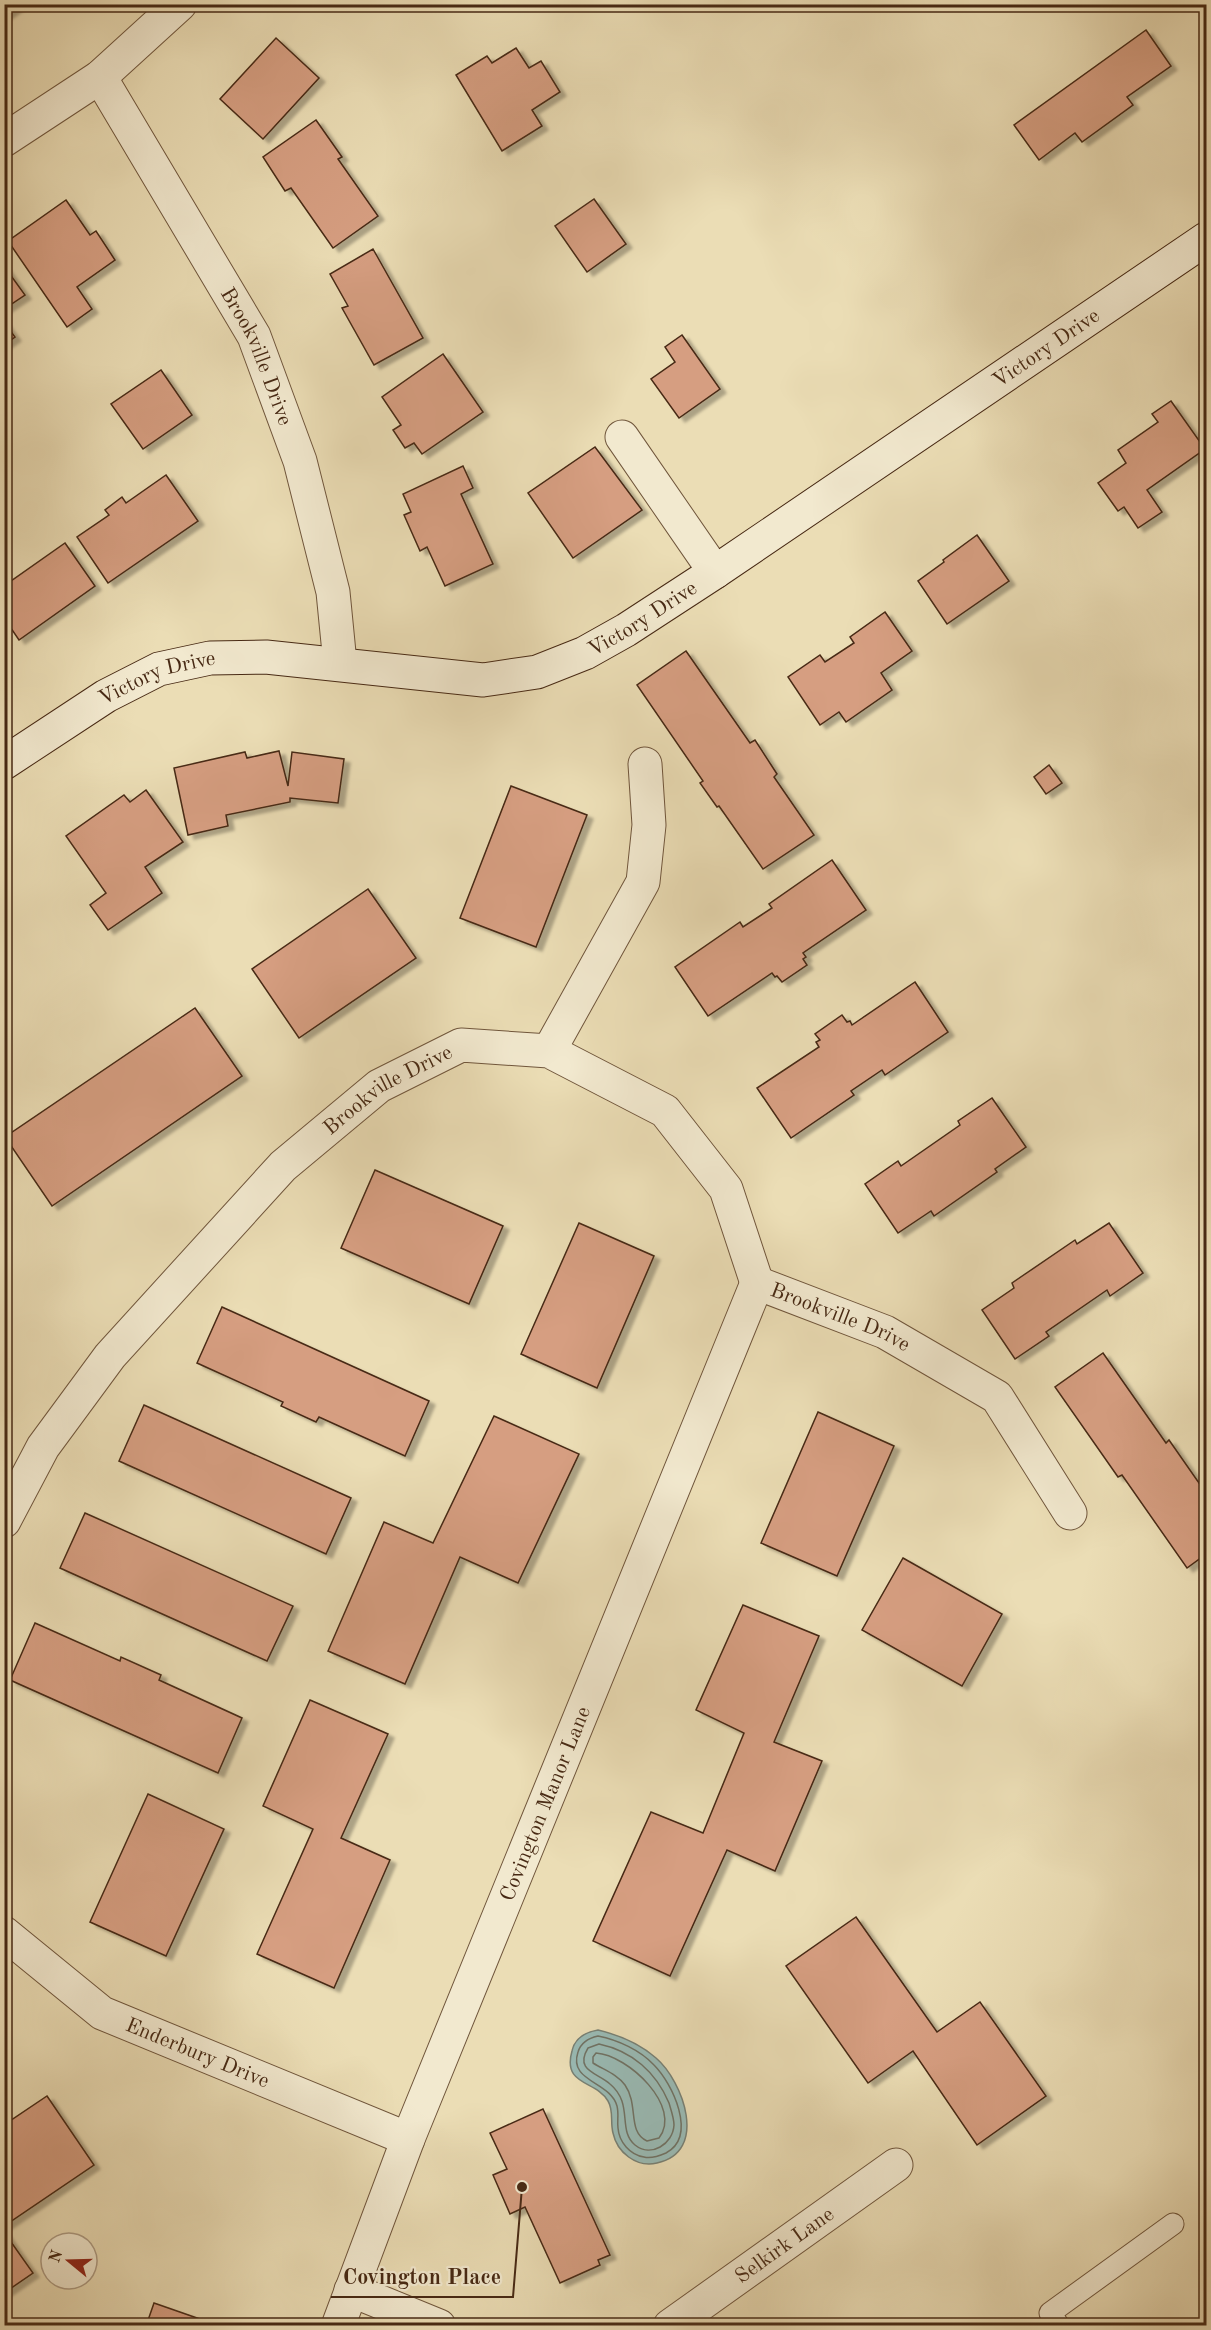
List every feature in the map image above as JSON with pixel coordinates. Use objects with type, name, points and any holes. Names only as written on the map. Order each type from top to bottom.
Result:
[{"type":"street","points":[[4,140],[100,77],[180,4]]},
{"type":"street","name":"Brookville Drive","points":[[100,77],[254,336],[302,472],[333,592],[340,663]]},
{"type":"street","name":"Victory Drive","points":[[4,763],[106,696],[159,669],[210,658],[266,657],[340,663],[483,680],[537,672],[585,653],[616,636],[715,572],[1206,239]]},
{"type":"street","points":[[622,437],[715,572]]},
{"type":"street","points":[[549,1051],[643,882],[649,825],[645,764]]},
{"type":"street","name":"Brookville Drive","points":[[4,1521],[43,1447],[110,1356],[283,1166],[379,1086],[461,1045],[549,1051],[665,1111],[726,1189],[757,1283],[885,1332],[997,1397],[1070,1513]]},
{"type":"street","name":"Covington Manor Lane","points":[[338,2325],[408,2139],[757,1283]]},
{"type":"street","name":"Enderbury Drive","points":[[4,1933],[102,2013],[408,2139]]},
{"type":"street","name":"Selkirk Lane","points":[[670,2325],[896,2165]]},
{"type":"street","points":[[351,2290],[438,2325]]},
{"type":"lane","points":[[1059,2325],[1050,2313],[1173,2224]]},
{"type":"water","points":[[598,2030],[621,2037],[643,2048],[656,2058],[675,2083],[682,2098],[687,2131],[683,2145],[673,2156],[649,2164],[635,2161],[623,2152],[615,2140],[608,2101],[603,2094],[576,2077],[572,2071],[570,2062],[573,2046],[585,2034]]},
{"type":"building","points":[[4,4],[21,4],[4,16]]},
{"type":"building","points":[[1146,30],[1171,66],[1127,97],[1133,105],[1082,142],[1075,133],[1039,160],[1014,125]]},
{"type":"building","points":[[276,38],[319,78],[263,139],[220,99]]},
{"type":"building","points":[[516,48],[529,68],[541,61],[560,92],[532,110],[542,126],[502,151],[456,75],[487,56],[492,63]]},
{"type":"building","points":[[316,120],[342,157],[338,159],[378,216],[333,248],[291,188],[285,191],[263,157]]},
{"type":"building","points":[[594,199],[626,244],[587,272],[555,226]]},
{"type":"building","points":[[66,200],[90,235],[96,231],[115,260],[77,287],[92,309],[67,327],[8,241]]},
{"type":"building","points":[[373,249],[423,338],[374,365],[342,308],[348,306],[330,274]]},
{"type":"building","points":[[4,266],[25,295],[4,309]]},
{"type":"building","points":[[4,322],[15,337],[4,345]]},
{"type":"building","points":[[682,335],[720,389],[679,418],[651,379],[675,362],[665,347]]},
{"type":"building","points":[[443,354],[483,412],[422,454],[414,443],[405,448],[393,430],[401,425],[382,397]]},
{"type":"building","points":[[161,370],[192,415],[143,449],[111,404]]},
{"type":"building","points":[[1171,401],[1205,449],[1147,490],[1162,512],[1138,528],[1124,507],[1118,511],[1098,483],[1126,463],[1118,450],[1158,422],[1152,414]]},
{"type":"building","points":[[595,447],[642,510],[573,558],[528,493]]},
{"type":"building","points":[[463,466],[473,488],[461,494],[493,564],[445,586],[427,547],[420,551],[404,515],[411,512],[403,494]]},
{"type":"building","points":[[166,475],[198,521],[108,583],[77,537],[109,515],[105,510],[122,497],[126,503]]},
{"type":"building","points":[[977,535],[1009,581],[947,624],[918,581]]},
{"type":"building","points":[[65,543],[95,586],[19,640],[4,618],[4,586]]},
{"type":"building","points":[[885,612],[912,651],[881,673],[892,690],[846,722],[839,712],[820,725],[788,677],[820,655],[825,662],[854,643],[850,637]]},
{"type":"building","points":[[686,651],[750,743],[755,740],[777,774],[774,777],[814,835],[763,869],[700,783],[703,781],[637,685]]},
{"type":"building","points":[[279,751],[288,786],[292,752],[344,759],[338,803],[290,798],[290,802],[226,815],[228,826],[188,835],[174,768],[245,752],[247,758]]},
{"type":"building","points":[[1049,765],[1062,783],[1046,794],[1034,777]]},
{"type":"building","points":[[511,786],[587,815],[536,947],[460,918]]},
{"type":"building","points":[[146,790],[183,842],[145,867],[162,893],[108,930],[90,905],[106,893],[66,836],[124,795],[130,802]]},
{"type":"building","points":[[832,860],[866,910],[803,953],[806,957],[803,959],[807,965],[782,982],[772,973],[708,1016],[675,967],[740,922],[743,927],[772,908],[769,904]]},
{"type":"building","points":[[368,889],[416,958],[299,1038],[252,969]]},
{"type":"building","points":[[915,982],[948,1032],[885,1075],[882,1070],[851,1091],[854,1095],[791,1138],[757,1088],[819,1047],[816,1042],[820,1040],[815,1034],[842,1015],[852,1025]]},
{"type":"building","points":[[195,1008],[242,1076],[52,1206],[5,1137]]},
{"type":"building","points":[[992,1098],[1026,1147],[995,1169],[997,1172],[934,1216],[931,1211],[898,1233],[865,1184],[898,1161],[901,1166],[960,1125],[958,1121]]},
{"type":"building","points":[[375,1170],[503,1226],[469,1304],[341,1248]]},
{"type":"building","points":[[579,1223],[654,1256],[597,1388],[521,1354]]},
{"type":"building","points":[[1109,1223],[1143,1273],[1110,1296],[1107,1290],[1046,1332],[1049,1336],[1015,1359],[982,1310],[1014,1288],[1012,1283],[1075,1240],[1077,1244]]},
{"type":"building","points":[[222,1307],[429,1401],[405,1456],[319,1417],[316,1422],[281,1406],[283,1402],[197,1363]]},
{"type":"building","points":[[1103,1353],[1166,1443],[1169,1440],[1206,1493],[1206,1554],[1187,1568],[1122,1475],[1118,1477],[1055,1387]]},
{"type":"building","points":[[144,1405],[351,1498],[326,1554],[119,1461]]},
{"type":"building","points":[[818,1412],[894,1446],[837,1576],[761,1543]]},
{"type":"building","points":[[494,1416],[579,1454],[518,1583],[460,1557],[405,1684],[328,1651],[384,1522],[433,1543]]},
{"type":"building","points":[[85,1513],[293,1606],[267,1661],[60,1568]]},
{"type":"building","points":[[903,1558],[1002,1614],[962,1686],[862,1630]]},
{"type":"building","points":[[743,1605],[819,1636],[774,1742],[822,1761],[775,1871],[727,1850],[670,1976],[593,1941],[651,1812],[703,1833],[744,1733],[696,1710]]},
{"type":"building","points":[[35,1623],[120,1661],[121,1657],[161,1675],[159,1680],[242,1718],[218,1773],[10,1680]]},
{"type":"building","points":[[310,1700],[388,1734],[341,1838],[390,1860],[334,1988],[257,1954],[313,1829],[263,1806]]},
{"type":"building","points":[[148,1794],[224,1829],[166,1956],[90,1922]]},
{"type":"building","points":[[856,1917],[937,2032],[980,2002],[1046,2096],[977,2145],[913,2051],[868,2083],[786,1966]]},
{"type":"building","points":[[47,2096],[94,2165],[4,2226],[4,2125]]},
{"type":"building","points":[[543,2109],[610,2255],[598,2260],[600,2265],[560,2283],[525,2207],[510,2214],[493,2175],[507,2169],[490,2133]]},
{"type":"building","points":[[4,2232],[33,2273],[4,2293]]},
{"type":"building","points":[[154,2303],[220,2326],[146,2326]]},
{"type":"place","name":"Covington Place","points":[[522,2187]]}]
